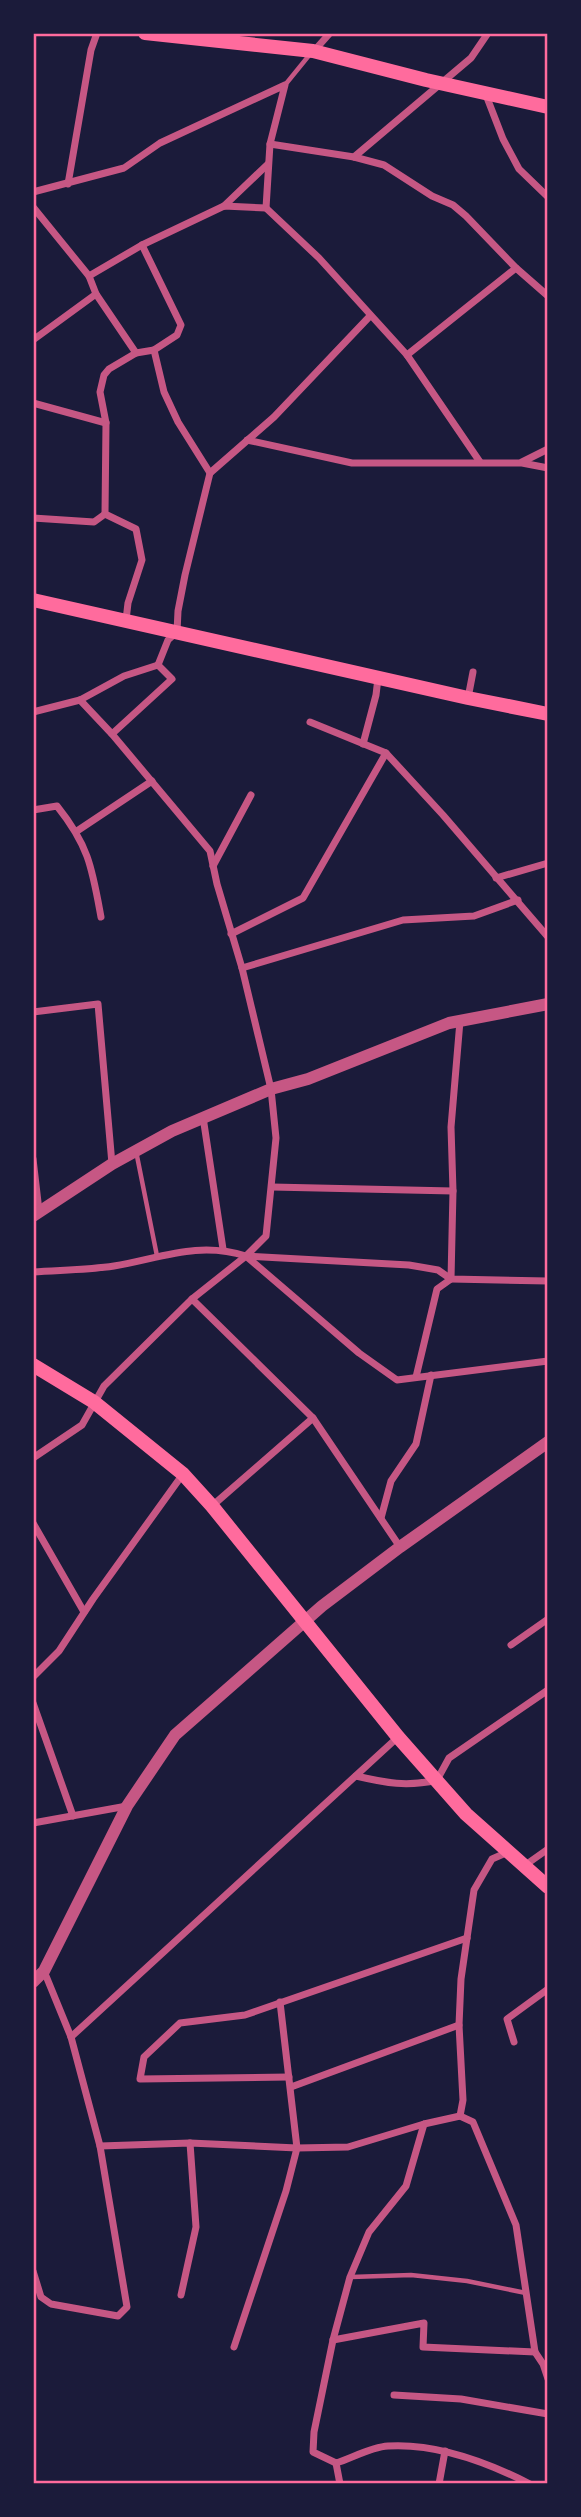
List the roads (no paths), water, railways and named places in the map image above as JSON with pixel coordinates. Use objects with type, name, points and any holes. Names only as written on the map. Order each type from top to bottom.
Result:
[{"type":"main road","points":[[145,33],[313,51],[548,107]]},
{"type":"main road","points":[[33,600],[548,714]]},
{"type":"main road","points":[[33,1365],[94,1402],[183,1474],[212,1506],[398,1737],[466,1814],[548,1887]]},
{"type":"street","points":[[68,184],[91,50],[97,33]]},
{"type":"street","points":[[313,51],[330,33]]},
{"type":"street","points":[[354,158],[471,58],[488,33]]},
{"type":"street","points":[[33,192],[124,168],[160,143],[285,85]]},
{"type":"street","points":[[266,208],[268,163],[285,85]]},
{"type":"street","points":[[486,94],[503,139],[519,169],[548,197]]},
{"type":"street","points":[[271,144],[384,165],[432,196],[453,205],[548,296]]},
{"type":"street","points":[[89,276],[142,245],[224,206],[268,163]]},
{"type":"street","points":[[224,206],[266,208],[319,258],[407,355],[480,462]]},
{"type":"street","points":[[33,207],[89,276],[96,294],[136,353]]},
{"type":"street","points":[[105,514],[106,424],[100,392],[104,375],[109,369],[136,353],[154,350],[177,335],[181,325],[142,245]]},
{"type":"street","points":[[407,355],[516,268]]},
{"type":"street","points":[[33,340],[96,294]]},
{"type":"street","points":[[33,712],[80,700],[124,676],[158,664],[168,640],[177,632],[185,575],[210,473],[274,417],[370,316]]},
{"type":"street","points":[[154,350],[164,392],[173,412],[210,473]]},
{"type":"street","points":[[33,403],[106,424]]},
{"type":"street","points":[[247,440],[352,463],[522,463],[548,468]]},
{"type":"street","points":[[522,463],[548,449]]},
{"type":"street","points":[[33,518],[94,522],[105,514]]},
{"type":"street","points":[[105,514],[136,529],[142,560],[128,603],[126,620]]},
{"type":"street","points":[[112,734],[172,679],[158,664]]},
{"type":"street","points":[[468,698],[473,672]]},
{"type":"street","points":[[363,744],[378,678]]},
{"type":"street","points":[[33,1458],[82,1425],[104,1386],[192,1299],[266,1236],[276,1138],[271,1089],[210,850],[80,700]]},
{"type":"street","points":[[310,722],[386,753],[548,937]]},
{"type":"street","points":[[231,934],[303,898],[386,753]]},
{"type":"street","points":[[77,831],[152,781]]},
{"type":"street","points":[[213,866],[251,795]]},
{"type":"street","points":[[33,810],[57,806],[77,831],[92,866],[101,917]]},
{"type":"street","points":[[496,878],[548,863]]},
{"type":"street","points":[[242,968],[403,920],[474,916],[518,900]]},
{"type":"street","points":[[33,1012],[99,1004],[112,1164]]},
{"type":"street","points":[[33,1159],[36,1213],[112,1164],[172,1131],[271,1089],[308,1079],[449,1023],[548,1004]]},
{"type":"street","points":[[451,1279],[451,1127],[460,1021]]},
{"type":"street","points":[[203,1117],[223,1249]]},
{"type":"street","points":[[272,1187],[453,1191]]},
{"type":"street","points":[[33,1272],[111,1266],[173,1252],[223,1249],[246,1255],[409,1265],[438,1270],[451,1279],[548,1281]]},
{"type":"street","points":[[246,1255],[359,1353],[397,1380],[548,1361]]},
{"type":"street","points":[[416,1377],[437,1289],[451,1279]]},
{"type":"street","points":[[192,1299],[313,1418],[400,1547]]},
{"type":"street","points":[[381,1518],[391,1481],[416,1444],[431,1375]]},
{"type":"street","points":[[212,1506],[313,1418]]},
{"type":"street","points":[[33,1982],[44,1971],[127,1806],[175,1735],[323,1606],[400,1547],[548,1442]]},
{"type":"street","points":[[33,1677],[59,1651],[183,1474]]},
{"type":"street","points":[[33,1523],[84,1612]]},
{"type":"street","points":[[511,1645],[548,1619]]},
{"type":"street","points":[[356,1776],[387,1783],[416,1785],[437,1780],[449,1758],[548,1690]]},
{"type":"street","points":[[33,1703],[73,1816]]},
{"type":"street","points":[[71,2037],[398,1737]]},
{"type":"street","points":[[33,1823],[127,1806]]},
{"type":"street","points":[[524,1866],[548,1849]]},
{"type":"street","points":[[460,2116],[463,2100],[458,2025],[474,1890],[492,1859],[508,1852]]},
{"type":"street","points":[[289,2077],[141,2079],[144,2057],[180,2023],[245,2015],[467,1938]]},
{"type":"street","points":[[33,2271],[37,2297],[51,2304],[118,2316],[127,2307],[100,2146],[71,2037],[44,1971]]},
{"type":"street","points":[[514,2042],[507,2019],[548,1989]]},
{"type":"street","points":[[234,2347],[286,2191],[297,2148],[280,2002]]},
{"type":"street","points":[[291,2087],[458,2025]]},
{"type":"street","points":[[100,2146],[190,2143],[297,2148],[348,2147],[460,2116],[473,2122],[516,2225],[535,2352],[548,2379]]},
{"type":"street","points":[[424,2124],[406,2186],[369,2232],[350,2277],[332,2340],[314,2432],[313,2452],[336,2463],[386,2446],[445,2451],[502,2470],[530,2484]]},
{"type":"street","points":[[181,2295],[196,2227],[190,2143]]},
{"type":"street","points":[[332,2340],[424,2323],[423,2347],[535,2352]]},
{"type":"street","points":[[394,2395],[461,2399],[548,2414]]},
{"type":"street","points":[[439,2484],[445,2451]]},
{"type":"street","points":[[336,2463],[340,2484]]},
{"type":"lane","points":[[285,85],[313,51]]},
{"type":"lane","points":[[136,1151],[157,1257]]},
{"type":"lane","points":[[350,2277],[411,2275],[467,2281],[526,2293]]}]
